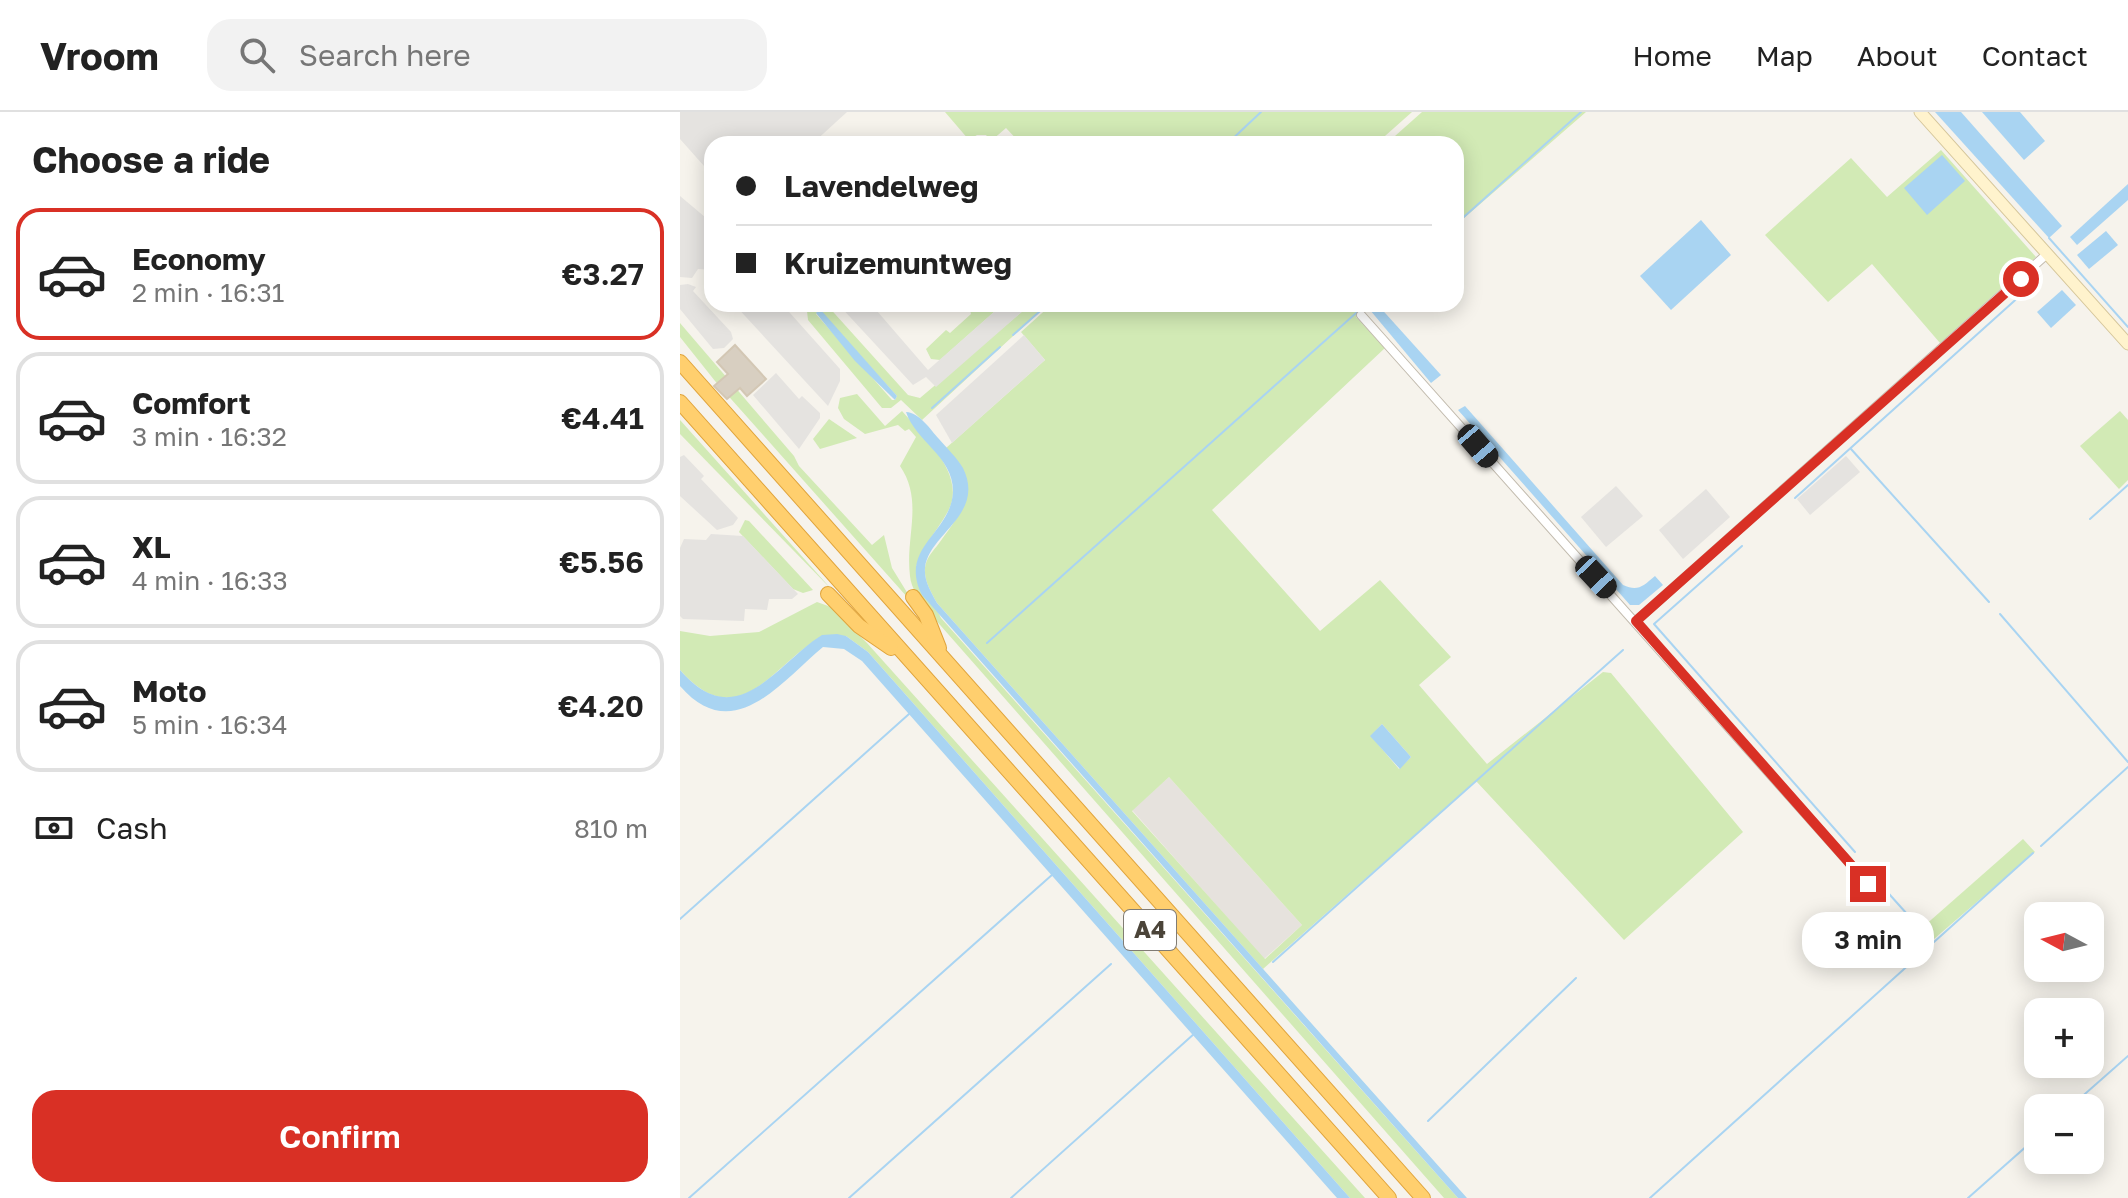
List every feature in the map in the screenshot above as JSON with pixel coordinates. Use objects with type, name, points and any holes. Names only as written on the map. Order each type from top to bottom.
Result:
[{"type":"highway","name":"A4","points":[[680,362],[1423,1198]]},
{"type":"highway","name":"A4","points":[[680,402],[1389,1198]]},
{"type":"highway","name":"A4","points":[[828,594],[859,626],[912,662]]},
{"type":"highway","name":"A4","points":[[913,597],[926,615],[944,659]]},
{"type":"street","points":[[1920,112],[2128,344]]},
{"type":"street","points":[[1636,621],[2047,254]]},
{"type":"street","points":[[1361,315],[1868,884]]},
{"type":"shaded area","points":[[680,112],[847,112],[821,136],[704,136],[704,166],[680,139]]},
{"type":"shaded area","points":[[680,196],[704,216],[704,269],[698,269],[692,278],[680,277]]},
{"type":"shaded area","points":[[680,285],[696,287],[693,291],[704,303],[704,312],[712,312],[731,332],[733,339],[724,348],[713,349],[680,309]]},
{"type":"shaded area","points":[[741,312],[789,312],[840,369],[840,381],[828,406]]},
{"type":"shaded area","points":[[845,312],[878,312],[928,370],[994,312],[1022,312],[936,387],[926,377],[913,385]]},
{"type":"shaded area","points":[[1024,335],[1045,360],[952,443],[936,415]]},
{"type":"shaded area","points":[[776,373],[799,399],[802,396],[820,413],[820,418],[799,449],[753,395]]},
{"type":"shaded area","points":[[684,455],[704,476],[701,479],[738,518],[733,525],[717,530],[680,496],[680,457]]},
{"type":"shaded area","points":[[1846,456],[1860,472],[1810,515],[1797,499]]},
{"type":"shaded area","points":[[1616,486],[1643,516],[1606,547],[1581,517]]},
{"type":"shaded area","points":[[1706,489],[1730,517],[1683,559],[1659,530]]},
{"type":"shaded area","points":[[711,534],[743,536],[798,594],[792,599],[769,599],[767,610],[745,609],[744,621],[683,619],[680,616],[680,548],[684,539],[706,540]]},
{"type":"shaded area","points":[[1169,777],[1302,925],[1264,959],[1132,810]]},
{"type":"green space","points":[[945,112],[1412,112],[1385,136],[1014,136],[1006,128],[997,136],[966,136]]},
{"type":"green space","points":[[1422,112],[1586,112],[1464,218],[1464,136],[1395,136]]},
{"type":"green space","points":[[1941,150],[2036,257],[1940,343],[1872,264],[1828,302],[1765,235],[1851,158],[1887,197]]},
{"type":"green space","points":[[807,312],[818,312],[816,314],[895,400],[897,396],[821,312],[833,312],[908,395],[920,398],[1022,312],[1039,312],[922,420],[901,400],[891,408],[882,408],[808,320]]},
{"type":"green space","points":[[994,312],[940,360],[931,359],[926,349],[946,330],[950,333],[971,314]]},
{"type":"green space","points":[[1043,312],[1359,312],[1356,317],[1385,348],[1212,510],[1320,631],[1380,580],[1451,657],[1419,685],[1487,764],[1603,672],[1611,673],[1743,832],[1624,940],[1476,781],[1263,969],[937,603],[928,586],[926,562],[955,521],[965,498],[964,475],[946,448],[1045,360],[1021,332]],"holes":[[[1382,724],[1411,757],[1399,769],[1371,736]],[[1169,777],[1302,925],[1265,959],[1132,811]]]},
{"type":"green space","points":[[680,323],[794,456],[799,466],[872,545],[884,535],[892,568],[916,607],[715,381],[680,337]]},
{"type":"green space","points":[[857,394],[885,426],[902,411],[932,445],[948,471],[952,499],[916,567],[941,618],[1458,1198],[1444,1198],[926,609],[911,580],[911,492],[900,466],[916,437],[909,429],[905,431],[898,425],[865,434],[844,419],[838,408],[840,398]]},
{"type":"green space","points":[[2120,411],[2128,420],[2128,480],[2119,489],[2080,446]]},
{"type":"green space","points":[[829,419],[857,438],[820,449],[813,439]]},
{"type":"green space","points":[[680,420],[833,591],[680,434]]},
{"type":"green space","points":[[745,520],[813,590],[803,593],[793,589],[739,532]]},
{"type":"green space","points":[[817,602],[831,607],[867,643],[1365,1198],[1350,1198],[868,652],[846,636],[822,636],[771,677],[738,696],[720,697],[701,689],[680,670],[680,631],[710,636],[759,632]]},
{"type":"green space","points":[[2023,839],[2035,852],[1934,939],[1923,927]]},
{"type":"water","points":[[1935,112],[1961,112],[2062,226],[2049,238]]},
{"type":"water","points":[[1982,112],[2020,112],[2045,141],[2024,160]]},
{"type":"water","points":[[1942,155],[1965,181],[1927,215],[1904,188]]},
{"type":"water","points":[[2128,184],[2128,200],[2077,245],[2070,237]]},
{"type":"water","points":[[1701,220],[1731,255],[1671,310],[1640,276]]},
{"type":"water","points":[[2106,231],[2118,245],[2089,269],[2077,255]]},
{"type":"water","points":[[2062,290],[2076,305],[2051,328],[2037,312]]},
{"type":"water","points":[[823,312],[897,396],[895,400],[855,361],[816,313]]},
{"type":"water","points":[[1372,312],[1384,312],[1441,375],[1431,383]]},
{"type":"water","points":[[1465,406],[1623,585],[1640,587],[1655,576],[1663,585],[1639,605],[1630,605],[1458,410]]},
{"type":"water","points":[[906,412],[920,418],[952,453],[963,468],[968,484],[962,511],[928,556],[925,573],[937,603],[1467,1198],[1458,1198],[922,595],[916,579],[916,565],[950,507],[952,480],[941,459],[911,423]]},
{"type":"water","points":[[822,635],[846,636],[868,652],[1350,1198],[1337,1198],[862,661],[844,649],[823,647],[773,691],[737,710],[719,711],[700,703],[680,686],[680,670],[699,688],[717,696],[734,697],[766,681]]},
{"type":"water","points":[[1382,724],[1411,757],[1400,769],[1370,736]]},
{"type":"building","points":[[735,345],[766,379],[747,396],[740,388],[727,399],[714,386],[728,374],[717,362]]},
{"type":"waterway","points":[[1236,136],[1261,112]]},
{"type":"waterway","points":[[1464,217],[1581,112]]},
{"type":"waterway","points":[[2049,238],[2128,327]]},
{"type":"waterway","points":[[1795,498],[2022,294]]},
{"type":"waterway","points":[[1013,335],[1039,312]]},
{"type":"waterway","points":[[987,643],[1357,312]]},
{"type":"waterway","points":[[932,408],[1000,347]]},
{"type":"waterway","points":[[1851,449],[1989,602]]},
{"type":"waterway","points":[[2090,519],[2128,485]]},
{"type":"waterway","points":[[1742,546],[1654,624],[1855,852]]},
{"type":"waterway","points":[[2000,614],[2128,762]]},
{"type":"waterway","points":[[1273,962],[1623,650]]},
{"type":"waterway","points":[[680,919],[909,714]]},
{"type":"waterway","points":[[2041,846],[2128,767]]},
{"type":"waterway","points":[[1934,942],[2033,853]]},
{"type":"waterway","points":[[689,1198],[1053,874]]},
{"type":"waterway","points":[[1650,1198],[1933,943],[1873,876]]},
{"type":"waterway","points":[[849,1198],[1111,964]]},
{"type":"waterway","points":[[1428,1121],[1576,978]]},
{"type":"waterway","points":[[1011,1198],[1195,1033]]},
{"type":"waterway","points":[[2085,1094],[2128,1056]]},
{"type":"waterway","points":[[1968,1198],[2024,1148]]},
{"type":"route","points":[[1868,884],[1636,621],[2021,279]]}]
